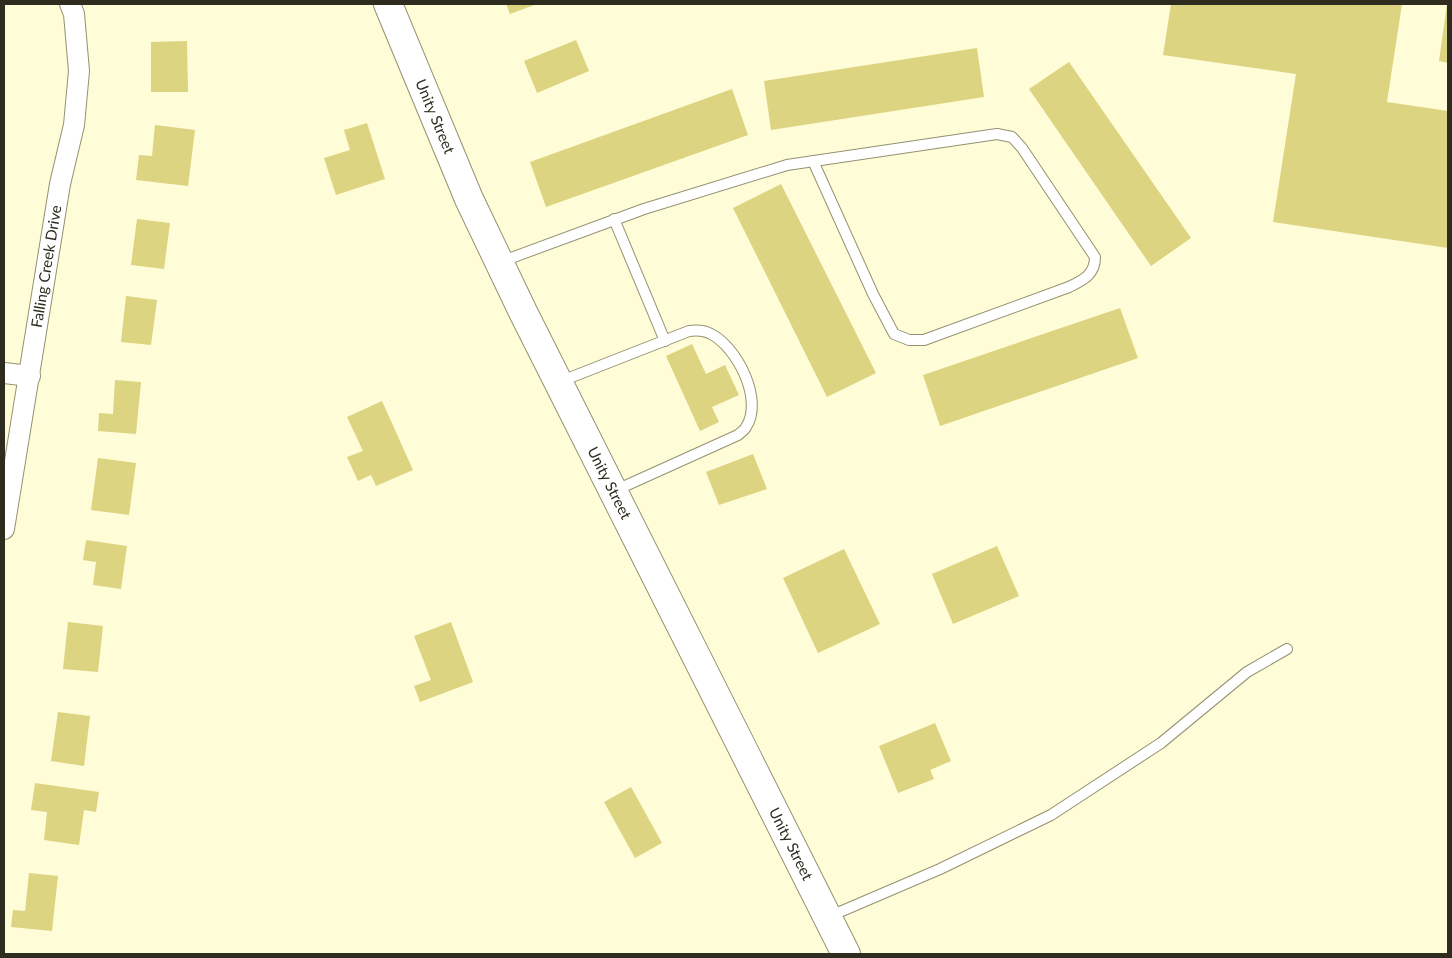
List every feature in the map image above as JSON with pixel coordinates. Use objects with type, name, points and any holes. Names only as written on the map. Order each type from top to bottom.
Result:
[{"type":"street","name":"Falling Creek Drive","points":[[4,529],[60,184],[74,125],[79,71],[74,14],[70,4]]},
{"type":"street","name":"Unity Street","points":[[388,4],[469,198],[499,262],[846,954]]},
{"type":"street","points":[[4,373],[30,376]]},
{"type":"lane","points":[[499,262],[644,208],[786,165],[813,161],[997,134],[1012,137],[1022,148],[1094,256],[1095,266],[1085,279],[1069,287],[924,340],[909,340],[894,334],[873,294],[813,161]]},
{"type":"lane","points":[[614,219],[664,341]]},
{"type":"lane","points":[[558,382],[689,331],[701,330],[720,340],[731,352],[748,383],[752,402],[746,427],[738,435],[613,492]]},
{"type":"lane","points":[[827,917],[940,869],[1051,815],[1161,743],[1246,672],[1288,649]]},
{"type":"building","points":[[506,4],[537,4],[510,14]]},
{"type":"building","points":[[1171,4],[1402,4],[1387,102],[1448,111],[1448,248],[1273,222],[1296,74],[1163,55]]},
{"type":"building","points":[[1448,4],[1448,63],[1439,61]]},
{"type":"building","points":[[576,40],[589,71],[537,93],[524,61]]},
{"type":"building","points":[[187,41],[188,92],[151,92],[151,42]]},
{"type":"building","points":[[977,48],[984,97],[771,130],[764,81]]},
{"type":"building","points":[[1069,62],[1191,238],[1151,266],[1029,89]]},
{"type":"building","points":[[732,89],[748,135],[546,207],[530,162]]},
{"type":"building","points":[[367,123],[385,179],[336,195],[324,158],[350,150],[344,130]]},
{"type":"building","points":[[155,125],[195,130],[188,186],[136,180],[139,155],[152,156]]},
{"type":"building","points":[[781,184],[876,373],[827,397],[733,208]]},
{"type":"building","points":[[137,219],[170,223],[164,269],[131,265]]},
{"type":"building","points":[[126,296],[157,300],[151,345],[121,342]]},
{"type":"building","points":[[1120,308],[1138,358],[940,426],[923,375]]},
{"type":"building","points":[[692,344],[706,374],[725,365],[739,395],[712,407],[719,422],[700,431],[666,356]]},
{"type":"building","points":[[115,380],[141,382],[136,434],[98,431],[99,413],[113,414]]},
{"type":"building","points":[[382,401],[413,470],[376,486],[371,475],[358,481],[347,457],[363,451],[347,417]]},
{"type":"building","points":[[753,454],[767,489],[719,505],[706,472]]},
{"type":"building","points":[[98,458],[136,463],[129,515],[91,510]]},
{"type":"building","points":[[86,540],[127,546],[121,589],[93,585],[96,562],[83,560]]},
{"type":"building","points":[[997,546],[1019,596],[953,624],[932,574]]},
{"type":"building","points":[[844,549],[880,624],[818,653],[783,578]]},
{"type":"building","points":[[68,622],[103,626],[98,672],[63,669]]},
{"type":"building","points":[[451,622],[473,682],[420,702],[414,686],[431,680],[414,636]]},
{"type":"building","points":[[58,712],[90,716],[84,766],[51,761]]},
{"type":"building","points":[[935,723],[951,761],[930,770],[934,779],[898,793],[879,746]]},
{"type":"building","points":[[35,783],[99,792],[96,812],[84,810],[79,845],[44,840],[47,812],[31,810]]},
{"type":"building","points":[[631,787],[662,843],[635,858],[604,802]]},
{"type":"building","points":[[29,873],[58,876],[52,931],[11,927],[13,910],[25,911]]}]
